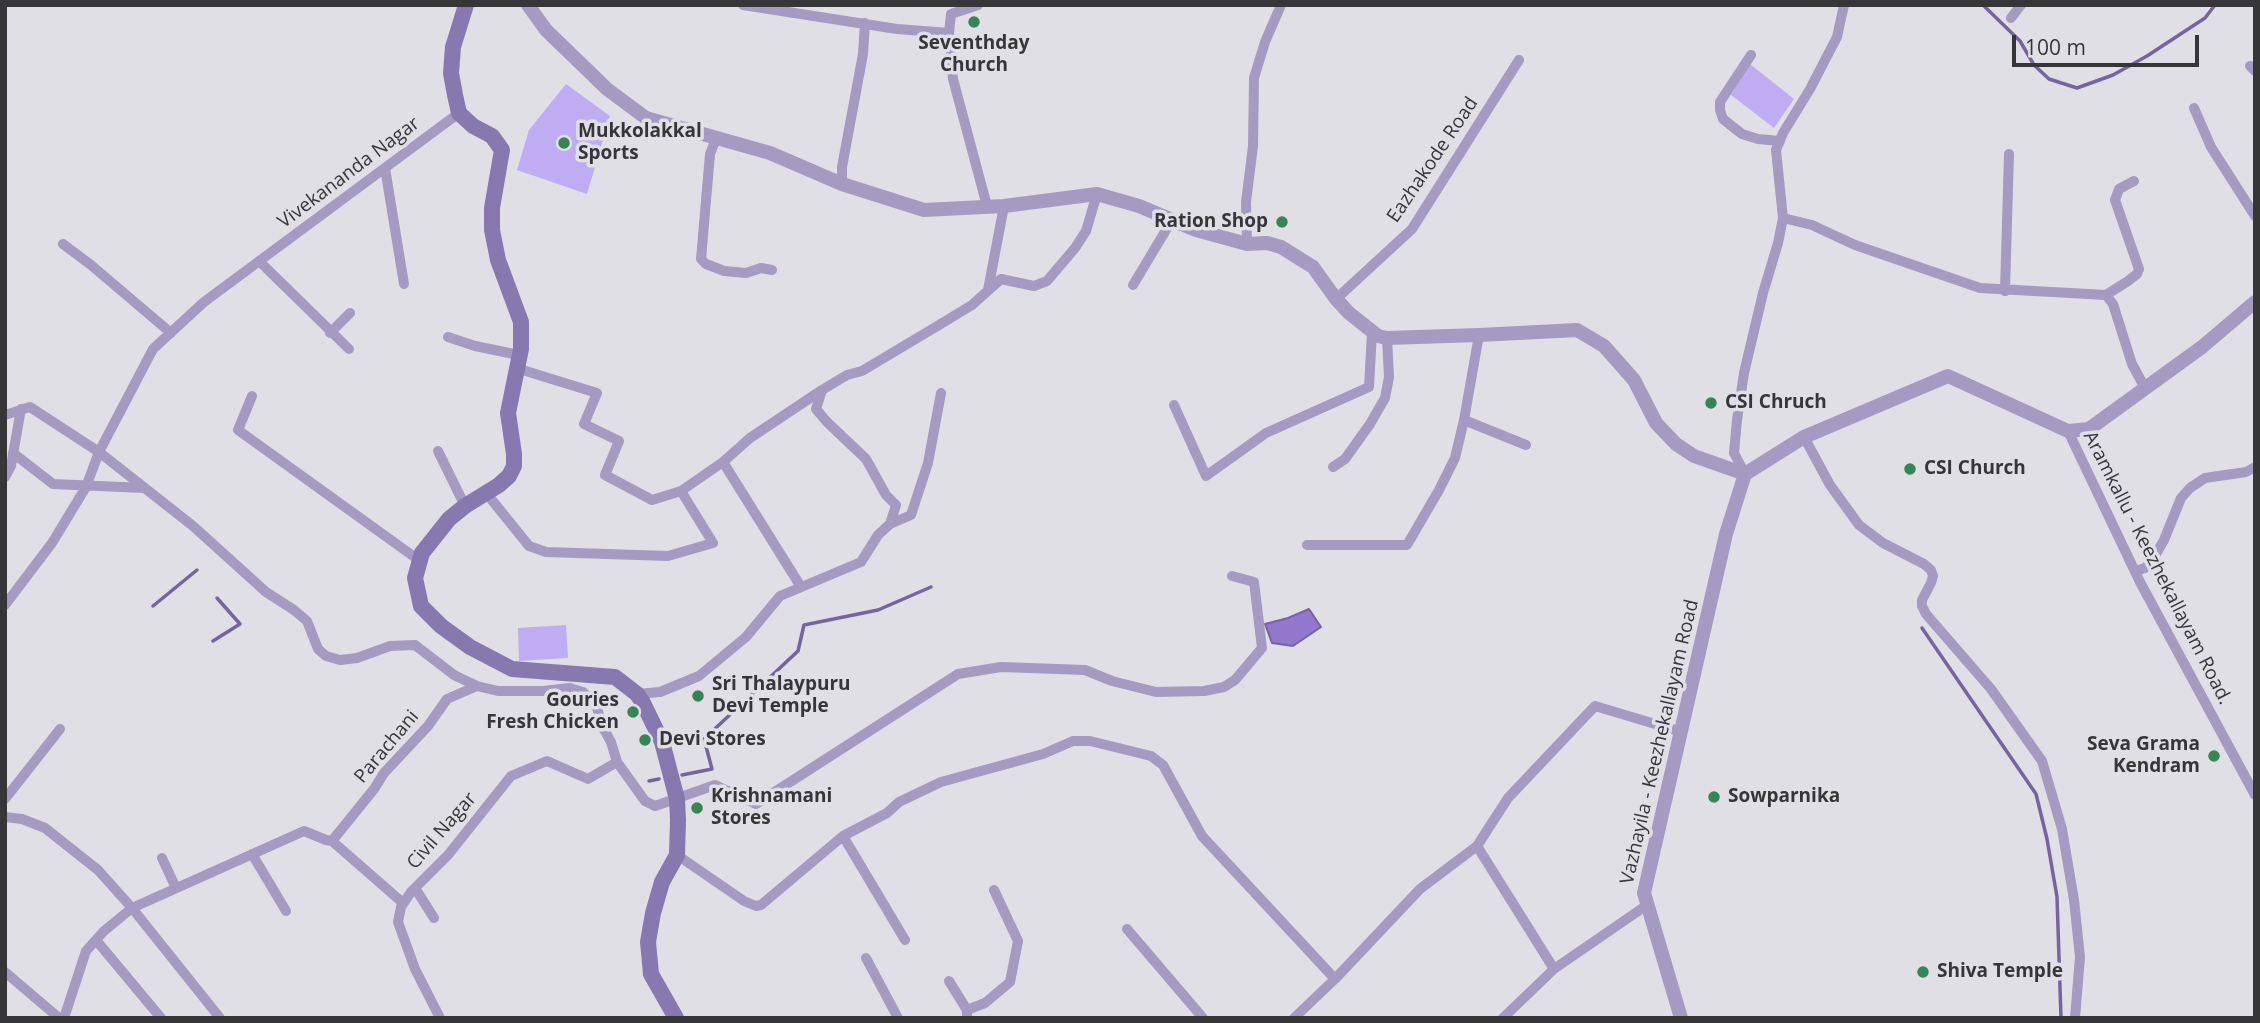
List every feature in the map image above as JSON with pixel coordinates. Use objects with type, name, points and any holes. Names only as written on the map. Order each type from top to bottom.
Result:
[{"type":"main road","points":[[466,5],[453,47],[451,73],[459,113],[473,126],[492,136],[502,150],[492,208],[492,230],[498,260],[521,321],[522,349],[508,413],[514,467],[509,476],[487,494],[465,506],[437,532],[422,553],[415,578],[421,606],[441,626],[470,647],[512,669],[615,677],[637,694],[662,742],[677,799],[677,855],[662,882],[648,942],[650,974],[676,1018]]},
{"type":"street","points":[[528,5],[546,30],[607,89],[646,118],[771,153],[842,184],[924,210],[1004,206],[1097,194],[1139,206],[1196,230],[1247,244],[1267,243],[1282,247],[1313,267],[1336,299],[1371,332],[1387,338],[1577,330],[1604,346],[1634,380],[1656,423],[1676,444],[1694,456],[1745,474]]},
{"type":"street","points":[[743,5],[801,10],[897,29],[949,33]]},
{"type":"street","points":[[978,5],[951,10],[949,33],[953,79],[986,206]]},
{"type":"street","points":[[1247,244],[1246,202],[1253,146],[1254,78],[1281,5]]},
{"type":"street","points":[[2011,18],[2021,5]]},
{"type":"street","points":[[1745,474],[1734,453],[1744,373],[1763,293],[1776,255],[1783,218],[1776,150],[1837,37],[1841,7]]},
{"type":"street","points":[[842,184],[842,167],[863,54],[865,23]]},
{"type":"street","points":[[1751,54],[1720,102],[1723,119],[1742,134],[1780,141]]},
{"type":"street","name":"Eazhakode Road","points":[[1336,299],[1412,229],[1519,61]]},
{"type":"street","points":[[2194,108],[2211,147],[2255,216]]},
{"type":"street","name":"Vivekananda Nagar","points":[[5,605],[52,543],[86,487],[99,452],[153,349],[204,302],[459,113]]},
{"type":"street","points":[[716,139],[710,155],[701,259],[706,264],[724,271],[746,273],[761,268],[772,270]]},
{"type":"street","points":[[2005,291],[2008,154]]},
{"type":"street","points":[[385,168],[404,284]]},
{"type":"street","points":[[1783,218],[1812,225],[1855,245],[1980,288],[2106,295],[2137,274],[2139,269],[2115,200],[2119,189],[2134,181]]},
{"type":"street","points":[[448,337],[597,393],[584,424],[619,442],[605,475],[652,500],[681,491],[723,462],[750,438],[834,382],[862,371],[905,346],[972,304],[1001,279],[1034,286],[1046,281],[1086,231],[1097,194]]},
{"type":"street","points":[[988,290],[1004,206]]},
{"type":"street","points":[[1133,285],[1172,220]]},
{"type":"street","points":[[63,244],[171,333]]},
{"type":"street","points":[[260,262],[349,349]]},
{"type":"street","points":[[2106,295],[2113,304],[2132,364],[2145,388]]},
{"type":"street","points":[[1745,474],[1804,437],[1948,376],[2068,431],[2089,429],[2202,347],[2255,302]]},
{"type":"street","points":[[330,333],[350,313]]},
{"type":"street","points":[[1174,405],[1206,476],[1266,433],[1369,387],[1371,332]]},
{"type":"street","points":[[1307,545],[1407,545],[1455,458],[1479,335]]},
{"type":"street","points":[[1333,467],[1353,449],[1385,398],[1390,377],[1387,338]]},
{"type":"street","points":[[822,390],[816,409],[866,459],[886,495],[896,505],[890,524]]},
{"type":"street","points":[[637,694],[660,692],[699,676],[746,637],[780,596],[861,562],[878,535],[890,524],[911,515],[928,463],[941,393]]},
{"type":"street","points":[[252,396],[238,430],[420,561]]},
{"type":"street","points":[[5,415],[30,407],[99,452],[192,526],[266,593],[307,621],[318,649],[326,656],[340,660],[357,658],[390,646],[415,645],[454,675],[477,686],[498,691],[570,688],[583,692],[597,707],[617,762],[645,801],[655,806],[715,785],[756,804],[958,674],[1001,667],[1084,670],[1112,681],[1156,692],[1204,691],[1224,687],[1235,680],[1262,648],[1254,582],[1232,576]]},
{"type":"street","points":[[5,477],[11,466],[22,409]]},
{"type":"street","points":[[1464,420],[1526,445]]},
{"type":"street","name":"Aramkallu - Keezhekallayam Road.","points":[[2068,431],[2135,571],[2255,795]]},
{"type":"street","points":[[1804,437],[1830,485],[1858,525],[1883,544],[1931,570],[1931,583],[1922,600],[1926,614],[1991,689],[2042,761],[2062,829],[2074,900],[2080,957],[2076,1018]]},
{"type":"street","points":[[438,451],[465,506]]},
{"type":"street","points":[[13,453],[53,484],[145,488]]},
{"type":"street","points":[[723,462],[801,587]]},
{"type":"street","points":[[2135,571],[2145,568],[2152,561],[2164,540],[2181,498],[2190,488],[2205,478],[2246,472],[2255,467]]},
{"type":"street","name":"Vazhayila - Keezhekallayam Road","points":[[1681,1018],[1644,893],[1726,534],[1745,474]]},
{"type":"street","points":[[487,494],[529,546],[546,552],[668,556],[713,543],[681,491]]},
{"type":"street","name":"Parachani","points":[[332,841],[384,773],[428,726],[447,699],[477,686]]},
{"type":"street","points":[[1294,1018],[1420,889],[1477,846],[1508,798],[1595,706],[1682,732]]},
{"type":"street","points":[[5,799],[60,729]]},
{"type":"street","points":[[677,855],[744,901],[758,905],[843,836],[887,813],[899,802],[941,782],[1042,754],[1073,741],[1090,741],[1151,756],[1163,765],[1202,836],[1335,979]]},
{"type":"street","name":"Civil Nagar","points":[[404,903],[448,855],[511,776],[547,761],[588,779],[617,762]]},
{"type":"street","points":[[5,817],[22,819],[45,828],[98,870],[220,1018]]},
{"type":"street","points":[[64,1018],[86,951],[104,931],[132,908],[304,831],[332,841],[404,903],[398,922],[415,969],[440,1018]]},
{"type":"street","points":[[843,836],[905,940]]},
{"type":"street","points":[[1477,846],[1554,969]]},
{"type":"street","points":[[252,854],[286,911]]},
{"type":"street","points":[[162,858],[176,888]]},
{"type":"street","points":[[415,888],[434,918]]},
{"type":"street","points":[[949,981],[967,1014],[1010,982],[1018,942],[994,890]]},
{"type":"street","points":[[1503,1018],[1554,969],[1647,905]]},
{"type":"street","points":[[1127,929],[1203,1018]]},
{"type":"street","points":[[96,940],[161,1018]]},
{"type":"street","points":[[866,958],[898,1018]]},
{"type":"street","points":[[5,972],[59,1018]]},
{"type":"shaded area","points":[[1750,64],[1794,99],[1774,128],[1731,95]]},
{"type":"shaded area","name":"Mukkolakkal Sports","points":[[566,84],[610,116],[587,194],[517,170],[529,130]]},
{"type":"shaded area","points":[[1309,609],[1321,627],[1293,646],[1272,643],[1265,624]]},
{"type":"shaded area","points":[[566,625],[568,658],[519,661],[518,628]]},
{"type":"waterway","points":[[1983,5],[2020,41],[2034,65],[2049,79],[2077,88],[2113,75],[2147,56],[2205,18],[2215,5]]},
{"type":"waterway","points":[[153,606],[197,570]]},
{"type":"waterway","points":[[682,775],[712,769],[704,739],[798,651],[804,625],[878,610],[931,587]]},
{"type":"waterway","points":[[213,641],[240,624],[217,598]]},
{"type":"waterway","points":[[1922,628],[2036,794],[2057,897],[2061,1018]]},
{"type":"waterway","points":[[649,781],[659,779]]},
{"type":"place","name":"Seventhday Church","points":[[974,22]]},
{"type":"place","name":"Mukkolakkal Sports","points":[[564,143]]},
{"type":"place","name":"Ration Shop","points":[[1282,222]]},
{"type":"place","name":"CSI Chruch","points":[[1711,403]]},
{"type":"place","name":"CSI Church","points":[[1910,469]]},
{"type":"place","name":"Sri Thalaypuru Devi Temple","points":[[698,696]]},
{"type":"place","name":"Gouries Fresh Chicken","points":[[633,712]]},
{"type":"place","name":"Devi Stores","points":[[645,740]]},
{"type":"place","name":"Seva Grama Kendram","points":[[2214,756]]},
{"type":"place","name":"Sowparnika","points":[[1714,797]]},
{"type":"place","name":"Krishnamani Stores","points":[[697,808]]},
{"type":"place","name":"Shiva Temple","points":[[1923,972]]}]
